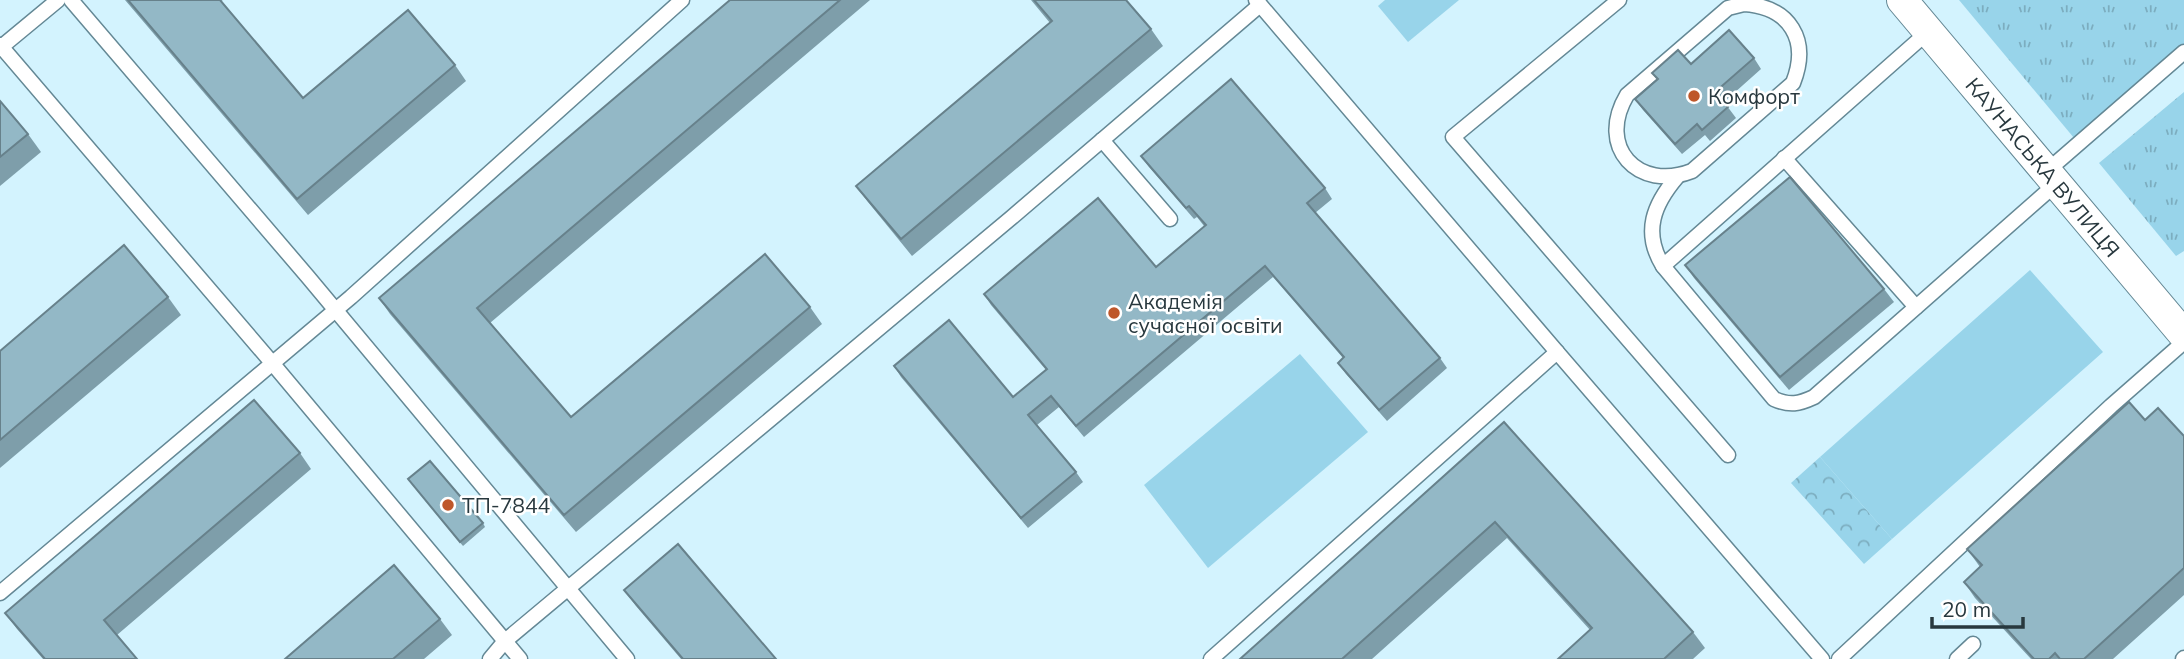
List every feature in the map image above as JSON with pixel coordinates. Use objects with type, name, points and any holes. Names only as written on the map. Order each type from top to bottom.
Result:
[{"type":"street","name":"КАУНАСЬКА ВУЛИЦЯ","points":[[1902,0],[2182,329]]},
{"type":"lane","points":[[58,0],[1,46],[273,364],[520,659]]},
{"type":"lane","points":[[71,0],[627,659]]},
{"type":"lane","points":[[0,593],[273,364],[682,0]]},
{"type":"lane","points":[[1619,0],[1453,137],[1728,455]]},
{"type":"lane","points":[[490,659],[505,641],[1101,140],[1258,3],[1822,659]]},
{"type":"lane","points":[[1677,177],[1662,178],[1647,174],[1633,166],[1623,155],[1615,124],[1623,102],[1728,8],[1744,4],[1760,5],[1775,11],[1788,22],[1797,36],[1799,68],[1793,83],[1692,171],[1677,177],[1661,196],[1654,214],[1652,233],[1653,247],[1663,266],[1767,391],[1787,405],[1800,403],[1815,397],[1916,307],[2184,52]]},
{"type":"lane","points":[[1663,266],[1929,31]]},
{"type":"lane","points":[[1101,140],[1170,219]]},
{"type":"lane","points":[[1784,158],[1916,307]]},
{"type":"lane","points":[[1839,659],[2111,406],[2182,329]]},
{"type":"lane","points":[[1211,659],[1557,352]]},
{"type":"lane","points":[[2111,406],[2124,420]]},
{"type":"lane","points":[[1957,659],[1973,645]]},
{"type":"green space","points":[[1385,0],[1459,0],[1408,42],[1378,6]]},
{"type":"green space","points":[[1959,0],[2184,0],[2184,46],[2074,138]]},
{"type":"green space","points":[[2184,92],[2184,251],[2176,256],[2099,163]]},
{"type":"green space","points":[[2030,270],[2103,352],[1892,539],[1820,457]]},
{"type":"green space","points":[[1300,354],[1368,432],[1208,568],[1144,485]]},
{"type":"green space","points":[[1820,457],[1892,539],[1864,564],[1791,483]]},
{"type":"building","points":[[128,0],[220,0],[303,98],[408,10],[455,65],[297,199]]},
{"type":"building","points":[[730,0],[840,0],[477,308],[571,417],[765,254],[810,307],[564,515],[379,298]]},
{"type":"building","points":[[1034,0],[1126,0],[1151,29],[901,239],[856,186],[1052,21]]},
{"type":"building","name":"Комфорт","points":[[1729,30],[1754,58],[1715,92],[1728,107],[1702,130],[1697,124],[1675,144],[1635,99],[1658,79],[1652,73],[1678,50],[1691,64]]},
{"type":"building","name":"Академія сучасної освіти","points":[[1231,79],[1325,188],[1307,203],[1440,358],[1379,410],[1338,363],[1344,357],[1265,266],[1076,426],[1051,396],[1028,415],[1076,472],[1021,518],[894,366],[949,320],[1013,397],[1047,369],[984,294],[1098,198],[1156,267],[1206,225],[1189,206],[1186,208],[1141,156]]},
{"type":"building","points":[[0,101],[28,134],[0,157]]},
{"type":"building","points":[[1790,177],[1884,289],[1780,377],[1685,265]]},
{"type":"building","points":[[124,245],[168,297],[0,440],[0,351]]},
{"type":"building","points":[[254,400],[300,453],[104,620],[137,659],[45,659],[5,613]]},
{"type":"building","points":[[2129,402],[2145,420],[2158,408],[2184,436],[2184,568],[2084,659],[2060,659],[2055,653],[2049,659],[2034,659],[1964,582],[1982,565],[1967,549]]},
{"type":"building","points":[[1504,422],[1693,632],[1664,659],[1558,659],[1592,628],[1495,522],[1342,659],[1240,659]]},
{"type":"building","name":"ТП-7844","points":[[430,461],[483,523],[460,542],[408,479]]},
{"type":"building","points":[[678,544],[776,659],[683,659],[624,590]]},
{"type":"building","points":[[394,565],[440,619],[393,659],[285,659]]},
{"type":"place","name":"Комфорт","points":[[1694,96]]},
{"type":"place","name":"Академія сучасної освіти","points":[[1114,313]]},
{"type":"place","name":"ТП-7844","points":[[448,505]]}]
